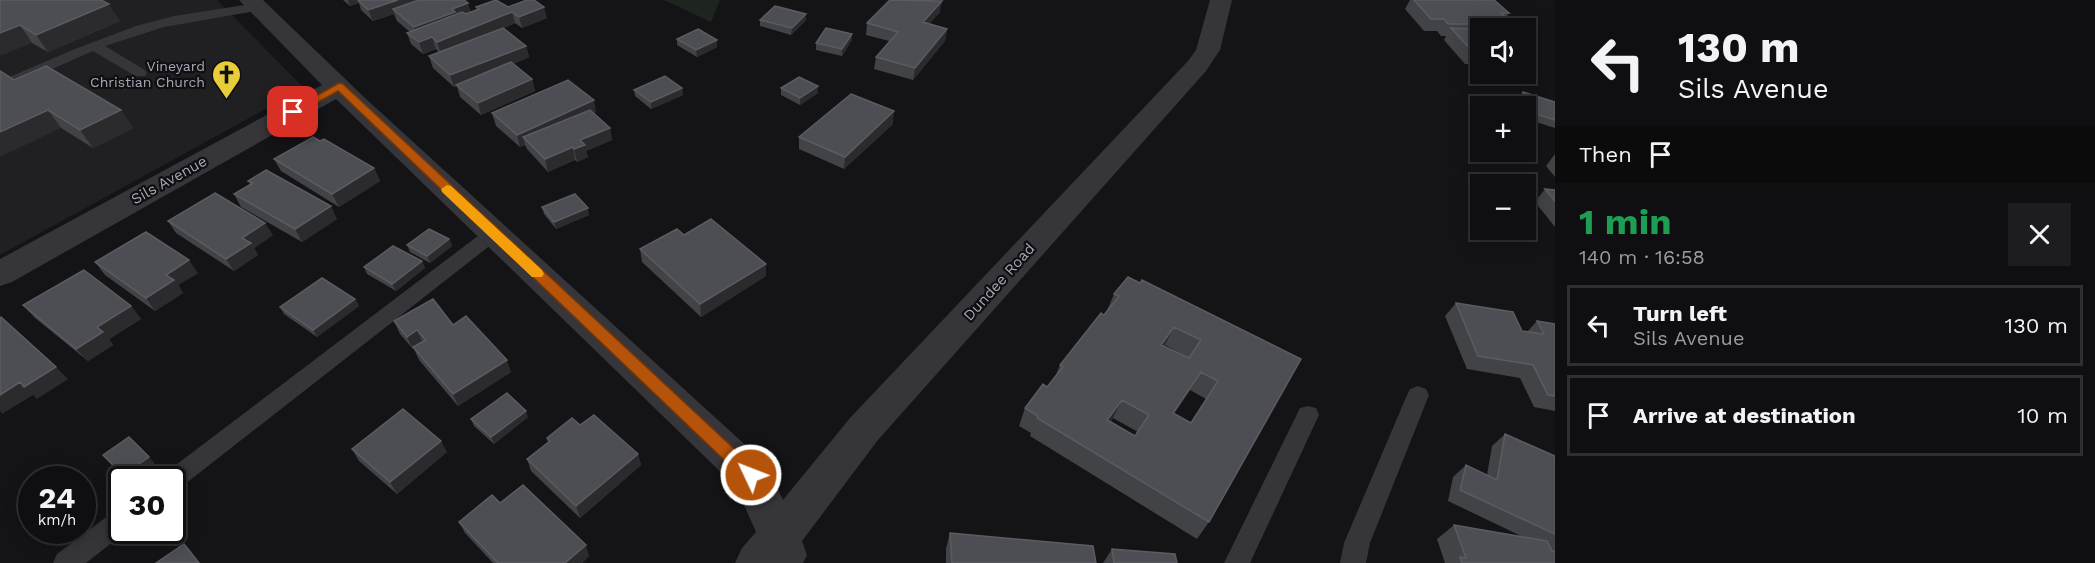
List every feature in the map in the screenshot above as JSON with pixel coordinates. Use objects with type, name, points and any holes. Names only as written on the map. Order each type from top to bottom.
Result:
[{"type":"street","name":"Dundee Road","points":[[774,554],[864,429],[1197,66],[1208,50],[1221,0]]},
{"type":"street","points":[[254,4],[751,475],[774,554]]},
{"type":"street","name":"Sils Avenue","points":[[0,274],[339,86]]},
{"type":"lane","points":[[0,87],[94,46],[162,24],[254,4]]},
{"type":"lane","points":[[94,46],[140,73]]},
{"type":"lane","points":[[186,470],[494,233]]},
{"type":"lane","points":[[1353,563],[1357,543],[1418,395]]},
{"type":"lane","points":[[1237,563],[1308,415]]},
{"type":"lane","points":[[66,563],[108,531]]},
{"type":"shaded area","points":[[14,0],[217,0],[304,88],[0,255],[0,5]]},
{"type":"shaded area","points":[[664,0],[720,0],[711,22]]},
{"type":"building","points":[[0,0],[101,0],[109,4],[36,35],[20,25],[0,33]]},
{"type":"building","points":[[358,0],[398,0],[368,10]]},
{"type":"building","points":[[419,0],[464,0],[468,3],[452,9],[455,12],[414,27],[393,9]]},
{"type":"building","points":[[496,0],[508,7],[527,0],[534,0],[544,7],[519,17],[512,12],[437,42],[432,37],[419,42],[407,33],[462,12],[466,14],[479,9],[476,7]]},
{"type":"building","points":[[890,0],[942,1],[923,22],[947,29],[915,68],[876,57],[898,32],[867,23]]},
{"type":"building","points":[[1414,0],[1494,0],[1509,13],[1501,13],[1506,18],[1470,18],[1470,26],[1468,24],[1448,24],[1444,19],[1431,19]]},
{"type":"building","points":[[775,6],[806,14],[792,28],[760,20]]},
{"type":"building","points":[[503,28],[526,46],[450,75],[429,56]]},
{"type":"building","points":[[826,28],[852,34],[842,49],[816,43]]},
{"type":"building","points":[[1451,28],[1470,29],[1470,49]]},
{"type":"building","points":[[698,29],[717,40],[696,50],[677,39]]},
{"type":"building","points":[[511,62],[532,79],[478,103],[456,85]]},
{"type":"building","points":[[46,66],[121,110],[80,130],[48,110],[0,132],[0,71],[14,80]]},
{"type":"building","points":[[665,76],[682,88],[651,102],[634,90]]},
{"type":"building","points":[[799,77],[818,86],[800,98],[781,88]]},
{"type":"building","points":[[568,80],[594,100],[517,135],[492,113]]},
{"type":"building","points":[[1523,92],[1536,96],[1522,96]]},
{"type":"building","points":[[851,94],[894,111],[845,157],[799,137]]},
{"type":"building","points":[[1536,96],[1555,102],[1555,120],[1536,114]]},
{"type":"building","points":[[590,110],[610,128],[580,140],[585,145],[574,149],[573,147],[545,159],[523,137]]},
{"type":"building","points":[[313,137],[320,141],[324,139],[374,168],[332,194],[274,159]]},
{"type":"building","points":[[266,170],[331,206],[295,229],[234,194],[253,183],[248,181]]},
{"type":"building","points":[[1545,189],[1555,190],[1555,201]]},
{"type":"building","points":[[215,193],[265,223],[242,238],[251,243],[226,259],[168,221]]},
{"type":"building","points":[[575,194],[588,208],[554,222],[542,207]]},
{"type":"building","points":[[711,219],[766,264],[700,304],[640,249],[677,229],[684,235]]},
{"type":"building","points":[[429,229],[449,239],[427,256],[407,245]]},
{"type":"building","points":[[146,232],[189,260],[166,275],[174,280],[146,298],[95,262]]},
{"type":"building","points":[[393,246],[422,261],[392,284],[364,267]]},
{"type":"building","points":[[84,270],[131,306],[97,327],[103,332],[76,349],[23,305]]},
{"type":"building","points":[[1128,277],[1140,283],[1142,280],[1301,359],[1209,522],[1037,418],[1038,416],[1025,408],[1043,384],[1047,387],[1063,367],[1060,365],[1101,313],[1104,315],[1119,296],[1114,294]],"holes":[[[1174,327],[1201,340],[1189,358],[1161,345]],[[1201,372],[1218,381],[1191,423],[1173,413]],[[1122,400],[1149,415],[1135,436],[1107,420]]]},
{"type":"building","points":[[322,278],[355,299],[313,330],[280,307]]},
{"type":"building","points":[[433,299],[453,325],[466,316],[507,360],[453,394],[413,347],[426,340],[417,330],[407,337],[394,321]]},
{"type":"building","points":[[1456,303],[1513,312],[1522,331],[1544,334],[1537,321],[1555,324],[1555,396],[1548,395],[1533,365],[1478,356]]},
{"type":"building","points":[[0,318],[56,367],[24,387],[20,382],[0,395]]},
{"type":"building","points":[[507,393],[526,411],[491,437],[471,419]]},
{"type":"building","points":[[403,409],[441,441],[390,482],[352,449]]},
{"type":"building","points":[[594,415],[638,454],[576,506],[527,459],[550,441],[547,438],[572,418],[580,425]]},
{"type":"building","points":[[1505,434],[1555,456],[1555,534],[1460,490],[1466,465],[1497,480]]},
{"type":"building","points":[[129,437],[149,457],[136,466],[114,466],[103,455]]},
{"type":"building","points":[[523,485],[586,545],[565,563],[498,563],[459,522],[492,495],[500,503]]},
{"type":"building","points":[[1454,525],[1547,541],[1552,551],[1555,551],[1555,563],[1462,563],[1460,557],[1466,558]]},
{"type":"building","points":[[950,533],[1093,546],[1096,563],[952,563]]},
{"type":"building","points":[[184,544],[199,563],[156,563]]},
{"type":"building","points":[[1112,549],[1175,554],[1177,563],[1114,563]]},
{"type":"slow traffic","points":[[447,189],[537,274]]},
{"type":"place","name":"Vineyard Christian Church","points":[[226,100]]},
{"type":"route","points":[[293,112],[339,86],[751,475]]}]
